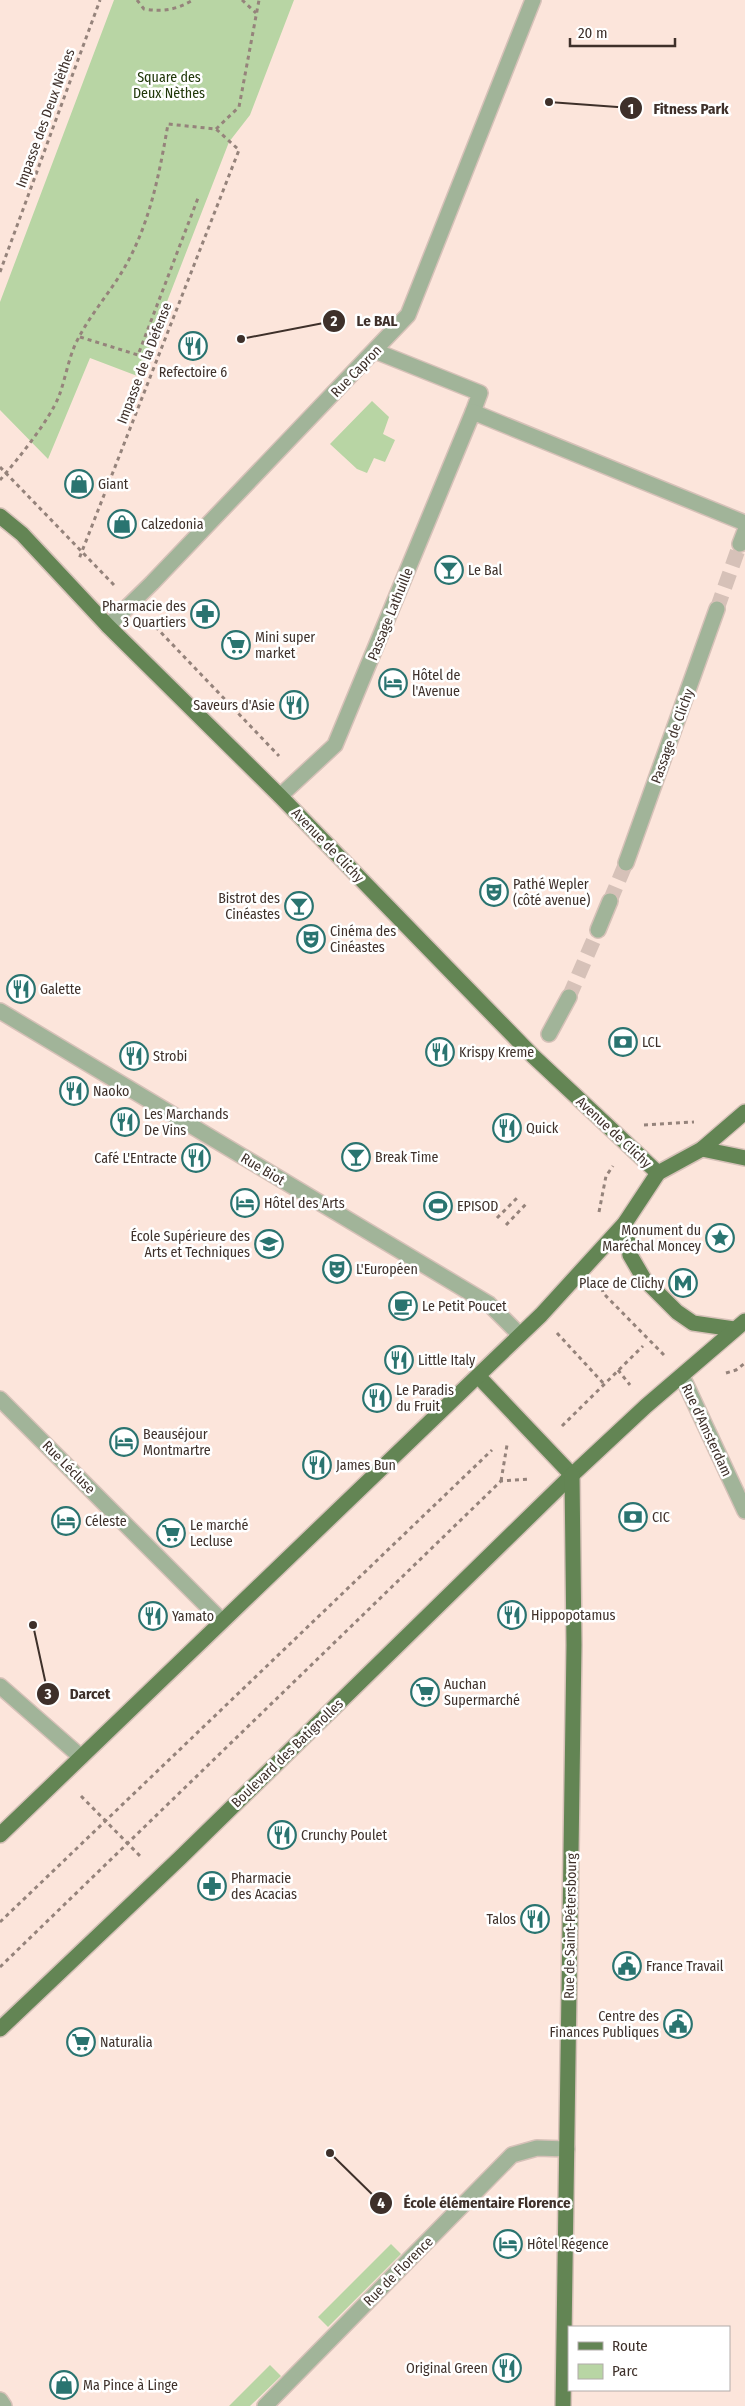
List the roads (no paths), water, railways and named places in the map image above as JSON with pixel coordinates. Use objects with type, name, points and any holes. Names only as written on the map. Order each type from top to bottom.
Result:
[{"type":"main road","name":"Avenue de Clichy","points":[[0,516],[22,534],[108,626],[280,796],[533,1056],[658,1173]]},
{"type":"main road","points":[[0,1835],[520,1335],[585,1268],[625,1223],[658,1173],[702,1149],[745,1112]]},
{"type":"main road","points":[[702,1149],[745,1158]]},
{"type":"main road","points":[[625,1223],[630,1255],[644,1280],[677,1312],[693,1324],[739,1325]]},
{"type":"main road","points":[[478,1376],[572,1475],[739,1325]]},
{"type":"main road","name":"Boulevard des Batignolles","points":[[0,2029],[180,1858],[572,1475]]},
{"type":"main road","name":"Rue de Saint-Pétersbourg","points":[[563,2406],[574,1645],[572,1475]]},
{"type":"street","name":"Rue Capron","points":[[108,626],[408,316],[533,0]]},
{"type":"street","name":"Passage Lathuille","points":[[280,796],[336,745],[480,393],[375,351]]},
{"type":"street","points":[[472,412],[745,523]]},
{"type":"street","name":"Passage de Clichy","points":[[626,863],[717,610]]},
{"type":"street","points":[[598,930],[610,902]]},
{"type":"street","points":[[548,1034],[569,997]]},
{"type":"street","name":"Rue Biot","points":[[0,1011],[489,1304],[520,1335]]},
{"type":"street","name":"Rue d'Amsterdam","points":[[682,1376],[745,1511]]},
{"type":"street","name":"Rue Lécluse","points":[[0,1399],[222,1621]]},
{"type":"street","points":[[0,1686],[81,1757]]},
{"type":"street","name":"Rue de Florence","points":[[265,2406],[512,2156],[537,2148],[567,2149]]},
{"type":"street","points":[[0,2400],[4,2406]]},
{"type":"tunnel","points":[[717,609],[740,544]]},
{"type":"tunnel","points":[[610,901],[626,863]]},
{"type":"tunnel","points":[[569,997],[598,930]]},
{"type":"place","name":"Fitness Park","points":[[549,102]]},
{"type":"place","name":"Le BAL","points":[[241,339]]},
{"type":"place","name":"Refectoire 6","points":[[193,346]]},
{"type":"place","name":"Giant","points":[[79,484]]},
{"type":"place","name":"Calzedonia","points":[[122,524]]},
{"type":"place","name":"Le Bal","points":[[449,570]]},
{"type":"place","name":"Pharmacie des 3 Quartiers","points":[[205,614]]},
{"type":"place","name":"Mini super market","points":[[236,645]]},
{"type":"place","name":"Hôtel de l'Avenue","points":[[393,683]]},
{"type":"place","name":"Saveurs d'Asie","points":[[294,705]]},
{"type":"place","name":"Pathé Wepler (côté avenue)","points":[[494,892]]},
{"type":"place","name":"Bistrot des Cinéastes","points":[[299,906]]},
{"type":"place","name":"Cinéma des Cinéastes","points":[[311,939]]},
{"type":"place","name":"Galette","points":[[21,989]]},
{"type":"place","name":"LCL","points":[[623,1042]]},
{"type":"place","name":"Krispy Kreme","points":[[440,1052]]},
{"type":"place","name":"Strobi","points":[[134,1056]]},
{"type":"place","name":"Naoko","points":[[74,1091]]},
{"type":"place","name":"Les Marchands De Vins","points":[[125,1122]]},
{"type":"place","name":"Quick","points":[[507,1128]]},
{"type":"place","name":"Break Time","points":[[356,1157]]},
{"type":"place","name":"Café L'Entracte","points":[[196,1158]]},
{"type":"place","name":"Hôtel des Arts","points":[[245,1203]]},
{"type":"place","name":"EPISOD","points":[[438,1206]]},
{"type":"place","name":"Monument du Maréchal Moncey","points":[[720,1238]]},
{"type":"place","name":"École Supérieure des Arts et Techniques","points":[[269,1244]]},
{"type":"place","name":"L'Européen","points":[[337,1269]]},
{"type":"place","name":"Place de Clichy","points":[[683,1283]]},
{"type":"place","name":"Le Petit Poucet","points":[[403,1306]]},
{"type":"place","name":"Little Italy","points":[[399,1360]]},
{"type":"place","name":"Le Paradis du Fruit","points":[[377,1398]]},
{"type":"place","name":"Beauséjour Montmartre","points":[[124,1442]]},
{"type":"place","name":"James Bun","points":[[317,1465]]},
{"type":"place","name":"CIC","points":[[633,1517]]},
{"type":"place","name":"Céleste","points":[[66,1521]]},
{"type":"place","name":"Le marché Lecluse","points":[[171,1533]]},
{"type":"place","name":"Hippopotamus","points":[[512,1615]]},
{"type":"place","name":"Yamato","points":[[153,1616]]},
{"type":"place","name":"Darcet","points":[[33,1625]]},
{"type":"place","name":"Auchan Supermarché","points":[[425,1692]]},
{"type":"place","name":"Crunchy Poulet","points":[[282,1835]]},
{"type":"place","name":"Pharmacie des Acacias","points":[[212,1886]]},
{"type":"place","name":"Talos","points":[[535,1919]]},
{"type":"place","name":"France Travail","points":[[627,1966]]},
{"type":"place","name":"Centre des Finances Publiques","points":[[678,2024]]},
{"type":"place","name":"Naturalia","points":[[81,2042]]},
{"type":"place","name":"École élémentaire Florence","points":[[330,2153]]},
{"type":"place","name":"Hôtel Régence","points":[[508,2244]]},
{"type":"place","name":"Original Green","points":[[507,2368]]},
{"type":"place","name":"Ma Pince à Linge","points":[[64,2385]]},
{"type":"park label","name":"Square des Deux Nèthes","points":[[169,86]]}]
